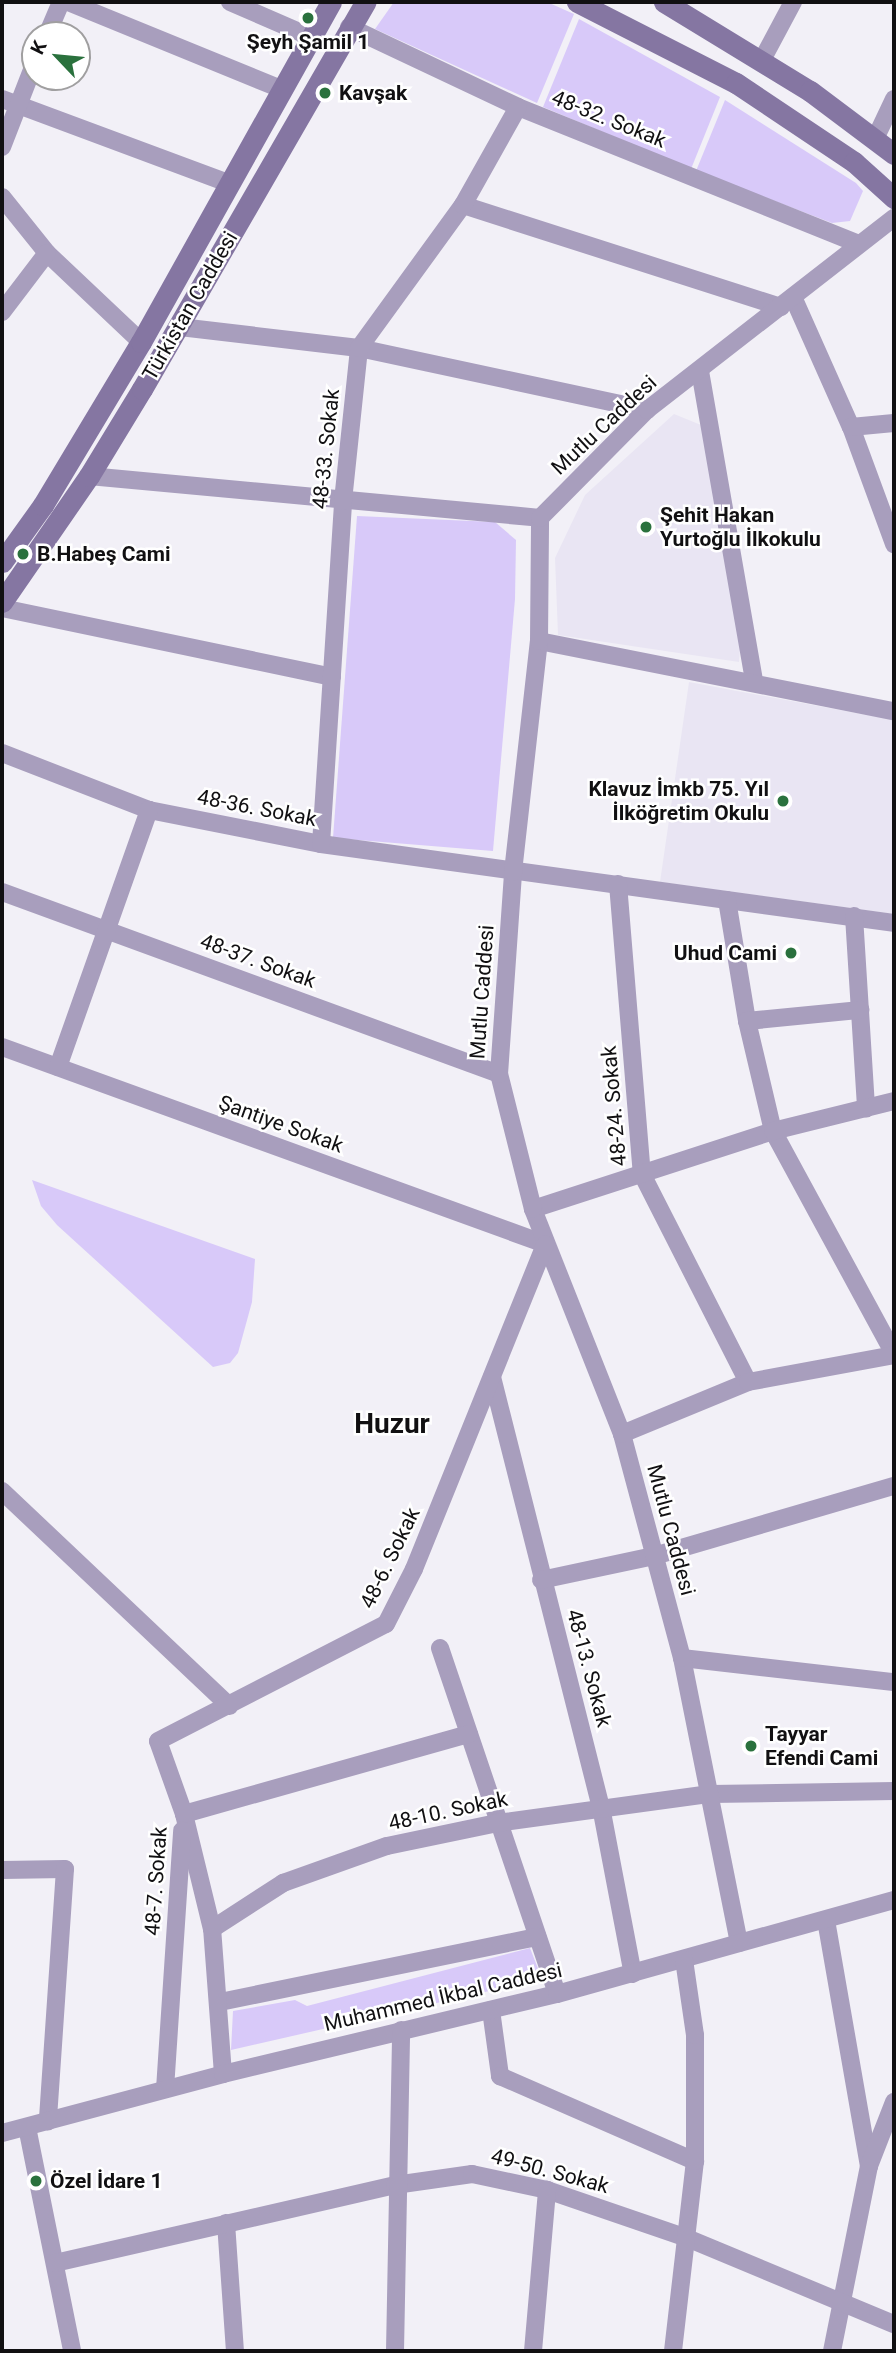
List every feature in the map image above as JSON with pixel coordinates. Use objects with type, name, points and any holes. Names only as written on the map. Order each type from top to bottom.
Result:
[{"type":"street","points":[[53,21],[61,2]]},
{"type":"street","points":[[68,2],[284,90]]},
{"type":"street","points":[[230,2],[313,38]]},
{"type":"street","name":"Türkistan Caddesi","points":[[2,562],[43,505],[141,342],[331,2]]},
{"type":"street","name":"Türkistan Caddesi","points":[[2,602],[89,476],[180,327],[365,2]]},
{"type":"street","points":[[577,2],[736,83],[854,162],[894,198]]},
{"type":"street","points":[[762,60],[793,2]]},
{"type":"street","points":[[671,3],[762,60],[876,137],[894,153]]},
{"type":"street","name":"48-32. Sokak","points":[[349,27],[518,107],[857,243]]},
{"type":"street","points":[[2,147],[10,100],[21,83]]},
{"type":"street","points":[[876,137],[894,99]]},
{"type":"street","points":[[10,100],[231,184]]},
{"type":"street","points":[[359,348],[464,205],[518,107]]},
{"type":"street","points":[[2,197],[47,253],[141,342]]},
{"type":"street","points":[[464,205],[787,302],[851,427],[894,544]]},
{"type":"street","name":"Mutlu Caddesi","points":[[739,1943],[682,1658],[622,1434],[533,1209],[499,1074],[513,872],[538,641],[540,518],[647,410],[787,302],[857,243],[894,218]]},
{"type":"street","points":[[2,312],[47,253]]},
{"type":"street","points":[[180,327],[359,348],[647,410]]},
{"type":"street","name":"48-33. Sokak","points":[[321,844],[343,501],[359,348]]},
{"type":"street","points":[[700,371],[754,682]]},
{"type":"street","points":[[851,427],[894,423]]},
{"type":"street","points":[[89,476],[540,518]]},
{"type":"street","points":[[2,608],[332,677]]},
{"type":"street","points":[[538,641],[894,711]]},
{"type":"street","name":"48-36. Sokak","points":[[2,753],[149,810],[321,844],[894,923]]},
{"type":"street","points":[[58,1067],[149,810]]},
{"type":"street","name":"48-24. Sokak","points":[[618,884],[642,1174],[748,1382]]},
{"type":"street","name":"48-37. Sokak","points":[[2,892],[499,1074]]},
{"type":"street","points":[[622,1434],[748,1382],[894,1354],[773,1131],[747,1021],[727,900]]},
{"type":"street","points":[[854,916],[866,1109]]},
{"type":"street","points":[[747,1021],[860,1010]]},
{"type":"street","name":"Şantiye Sokak","points":[[2,1047],[545,1244]]},
{"type":"street","points":[[533,1209],[773,1131],[894,1101]]},
{"type":"street","name":"48-6. Sokak","points":[[184,1814],[158,1741],[386,1624],[414,1569],[545,1244]]},
{"type":"street","name":"48-13. Sokak","points":[[492,1377],[541,1580],[601,1807],[633,1974]]},
{"type":"street","points":[[541,1580],[654,1556],[894,1486]]},
{"type":"street","points":[[2,1491],[229,1706]]},
{"type":"street","points":[[440,1647],[497,1823],[557,1994]]},
{"type":"street","points":[[682,1658],[894,1682]]},
{"type":"street","points":[[184,1814],[469,1734]]},
{"type":"street","name":"48-10. Sokak","points":[[212,1929],[283,1884],[387,1846],[497,1823],[710,1794],[894,1791]]},
{"type":"street","name":"48-7. Sokak","points":[[184,1814],[212,1929],[220,2002],[223,2074]]},
{"type":"street","name":"48-7. Sokak","points":[[165,2089],[184,1814]]},
{"type":"street","points":[[2,1870],[65,1869],[48,2121]]},
{"type":"street","name":"Muhammed İkbal Caddesi","points":[[2,2133],[223,2074],[684,1961],[894,1900]]},
{"type":"street","points":[[826,1920],[869,2166],[832,2351]]},
{"type":"street","points":[[220,2002],[537,1937]]},
{"type":"street","points":[[673,2351],[695,2161],[695,2035],[684,1961]]},
{"type":"street","points":[[491,2010],[500,2076],[695,2161]]},
{"type":"street","points":[[394,2351],[395,2185],[401,2030]]},
{"type":"street","points":[[869,2166],[888,2139],[894,2102]]},
{"type":"street","points":[[27,2127],[72,2351]]},
{"type":"street","name":"49-50. Sokak","points":[[55,2263],[395,2185],[472,2174],[547,2190],[687,2238],[844,2300],[894,2324]]},
{"type":"street","points":[[533,2351],[547,2190]]},
{"type":"street","points":[[226,2224],[235,2351]]},
{"type":"shaded area","points":[[394,2],[547,2],[574,14],[537,103],[375,29]]},
{"type":"shaded area","points":[[579,19],[720,97],[691,169],[543,107]]},
{"type":"shaded area","points":[[725,100],[856,183],[863,191],[850,221],[832,223],[696,171]]},
{"type":"shaded area","name":"Şehit Hakan Yurtoğlu İlkokulu","points":[[674,414],[701,425],[741,633],[739,662],[558,635],[555,558],[585,495]]},
{"type":"shaded area","points":[[357,516],[495,522],[516,540],[515,599],[493,851],[333,838]]},
{"type":"shaded area","name":"Klavuz İmkb 75. Yıl İlköğretim Okulu","points":[[689,682],[894,720],[894,914],[660,882]]},
{"type":"shaded area","points":[[32,1180],[255,1259],[252,1302],[238,1353],[230,1363],[213,1367],[57,1225],[41,1206]]},
{"type":"shaded area","points":[[530,1948],[542,1979],[231,2050],[233,2011],[295,2000],[307,2006]]},
{"type":"place","name":"Şeyh Şamil 1","points":[[308,18]]},
{"type":"place","name":"Kavşak","points":[[325,93]]},
{"type":"place","name":"Şehit Hakan Yurtoğlu İlkokulu","points":[[646,527]]},
{"type":"place","name":"B.Habeş Cami","points":[[23,554]]},
{"type":"place","name":"Klavuz İmkb 75. Yıl İlköğretim Okulu","points":[[783,801]]},
{"type":"place","name":"Uhud Cami","points":[[791,953]]},
{"type":"place","name":"Tayyar Efendi Cami","points":[[751,1746]]},
{"type":"place","name":"Özel İdare 1","points":[[36,2181]]},
{"type":"district","name":"Huzur","points":[[392,1424]]}]
